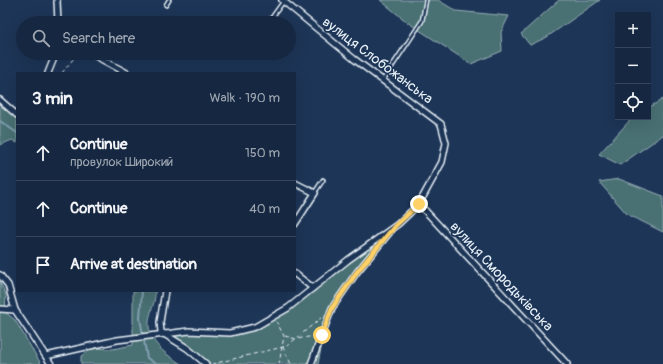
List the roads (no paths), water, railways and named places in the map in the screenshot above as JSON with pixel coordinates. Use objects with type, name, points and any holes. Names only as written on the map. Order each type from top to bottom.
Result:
[{"type":"street","points":[[57,0],[58,16]]},
{"type":"street","name":"вулиця Слобожанська","points":[[283,1],[441,124],[446,143],[442,162],[419,204]]},
{"type":"street","points":[[48,72],[53,60]]},
{"type":"street","points":[[103,60],[125,72]]},
{"type":"street","points":[[0,100],[16,113]]},
{"type":"street","points":[[296,183],[315,192],[296,222]]},
{"type":"street","points":[[46,356],[82,346],[162,334],[198,331],[220,334],[240,332],[274,317],[395,226],[419,204]]},
{"type":"street","name":"вулиця Смородьківська","points":[[419,204],[567,364]]},
{"type":"street","points":[[311,364],[332,308],[357,272],[395,226]]},
{"type":"street","points":[[0,275],[8,285],[14,310],[51,364]]},
{"type":"street","points":[[296,275],[313,288]]},
{"type":"street","points":[[165,292],[160,329],[162,334],[187,348],[206,364]]},
{"type":"street","points":[[0,310],[14,310]]},
{"type":"lane","points":[[166,5],[169,0]]},
{"type":"lane","points":[[384,80],[422,21],[426,0]]},
{"type":"lane","points":[[273,16],[283,1]]},
{"type":"lane","points":[[315,192],[324,180]]},
{"type":"waterway","points":[[0,121],[16,132]]},
{"type":"waterway","points":[[142,292],[140,318],[147,358],[156,364]]}]
